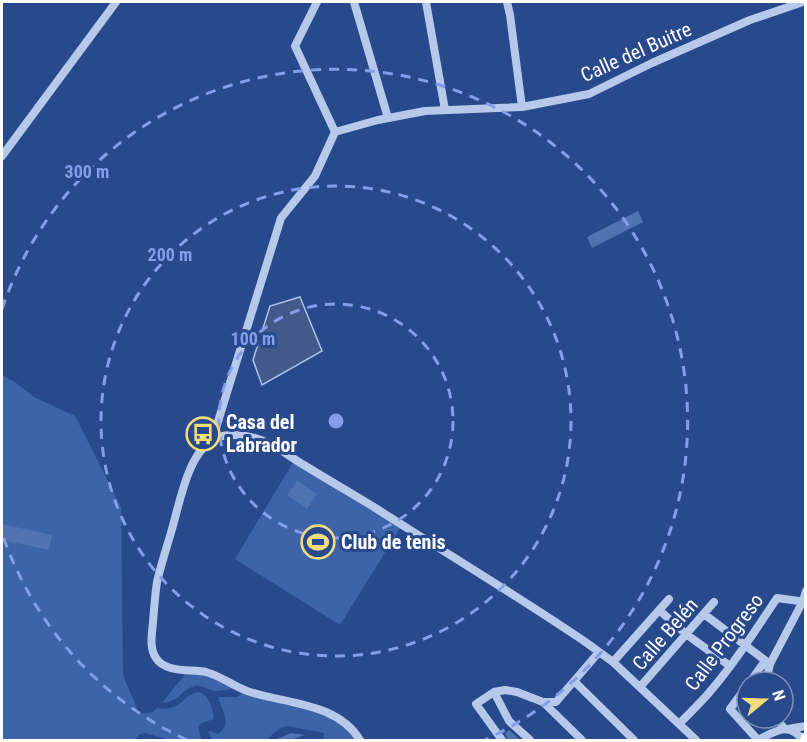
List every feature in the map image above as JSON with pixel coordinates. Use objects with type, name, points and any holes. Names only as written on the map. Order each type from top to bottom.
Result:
[{"type":"street","points":[[2,156],[116,2]]},
{"type":"street","points":[[212,441],[281,218],[315,176],[335,132],[295,46],[317,2]]},
{"type":"street","points":[[354,2],[388,118]]},
{"type":"street","points":[[426,2],[445,110]]},
{"type":"street","points":[[507,2],[522,106]]},
{"type":"street","name":"Calle del Buitre","points":[[335,132],[425,111],[522,106],[589,94],[652,63],[750,20],[803,2]]},
{"type":"street","points":[[360,741],[345,723],[323,711],[247,691],[210,673],[163,666],[156,658],[152,645],[152,627],[160,569],[190,470],[199,453],[212,441],[235,435],[253,437],[267,442],[346,490],[569,630],[613,663],[696,741]]},
{"type":"street","points":[[769,670],[804,601],[806,591]]},
{"type":"street","name":"Calle Progreso","points":[[679,724],[707,696],[746,645],[777,598],[804,601]]},
{"type":"street","points":[[613,663],[669,599]]},
{"type":"street","name":"Calle Belén","points":[[640,687],[714,602]]},
{"type":"street","points":[[659,610],[686,634],[730,666]]},
{"type":"street","points":[[704,614],[770,664]]},
{"type":"street","points":[[502,741],[476,704],[494,692],[505,690],[518,692],[543,702],[556,702],[599,652]]},
{"type":"street","points":[[758,670],[762,665],[770,664]]},
{"type":"street","points":[[574,681],[634,741]]},
{"type":"street","points":[[494,692],[509,721],[530,741]]},
{"type":"street","points":[[543,702],[582,741]]},
{"type":"street","points":[[735,702],[730,709],[735,715]]},
{"type":"street","points":[[758,740],[777,730]]},
{"type":"street","points":[[788,730],[798,734],[804,740]]},
{"type":"shaded area","points":[[300,297],[322,351],[262,385],[253,360],[270,306]]},
{"type":"shaded area","points":[[2,375],[34,397],[75,416],[121,507],[123,673],[126,683],[138,713],[153,712],[157,708],[174,707],[192,694],[202,693],[211,704],[214,719],[199,725],[202,740],[170,740],[145,733],[140,734],[134,740],[2,740]]},
{"type":"shaded area","name":"Club de tenis","points":[[295,459],[402,525],[340,625],[235,559]]},
{"type":"shaded area","points":[[186,673],[208,675],[235,689],[215,691],[195,686],[173,700],[162,703]]},
{"type":"shaded area","points":[[243,693],[325,714],[343,725],[357,740],[323,740],[324,733],[288,726],[280,728],[266,740],[213,740],[208,732],[218,734],[225,726],[224,713],[218,698],[238,697]]},
{"type":"building","points":[[638,211],[643,222],[592,248],[587,237]]},
{"type":"building","points":[[297,481],[317,494],[307,509],[287,495]]},
{"type":"building","points":[[2,524],[52,535],[49,550],[2,540]]},
{"type":"building","points":[[509,730],[521,741],[508,741],[505,733]]},
{"type":"building","points":[[291,733],[305,735],[288,741],[273,741]]},
{"type":"place","name":"Casa del Labrador","points":[[203,434]]},
{"type":"place","name":"Club de tenis","points":[[318,542]]}]
